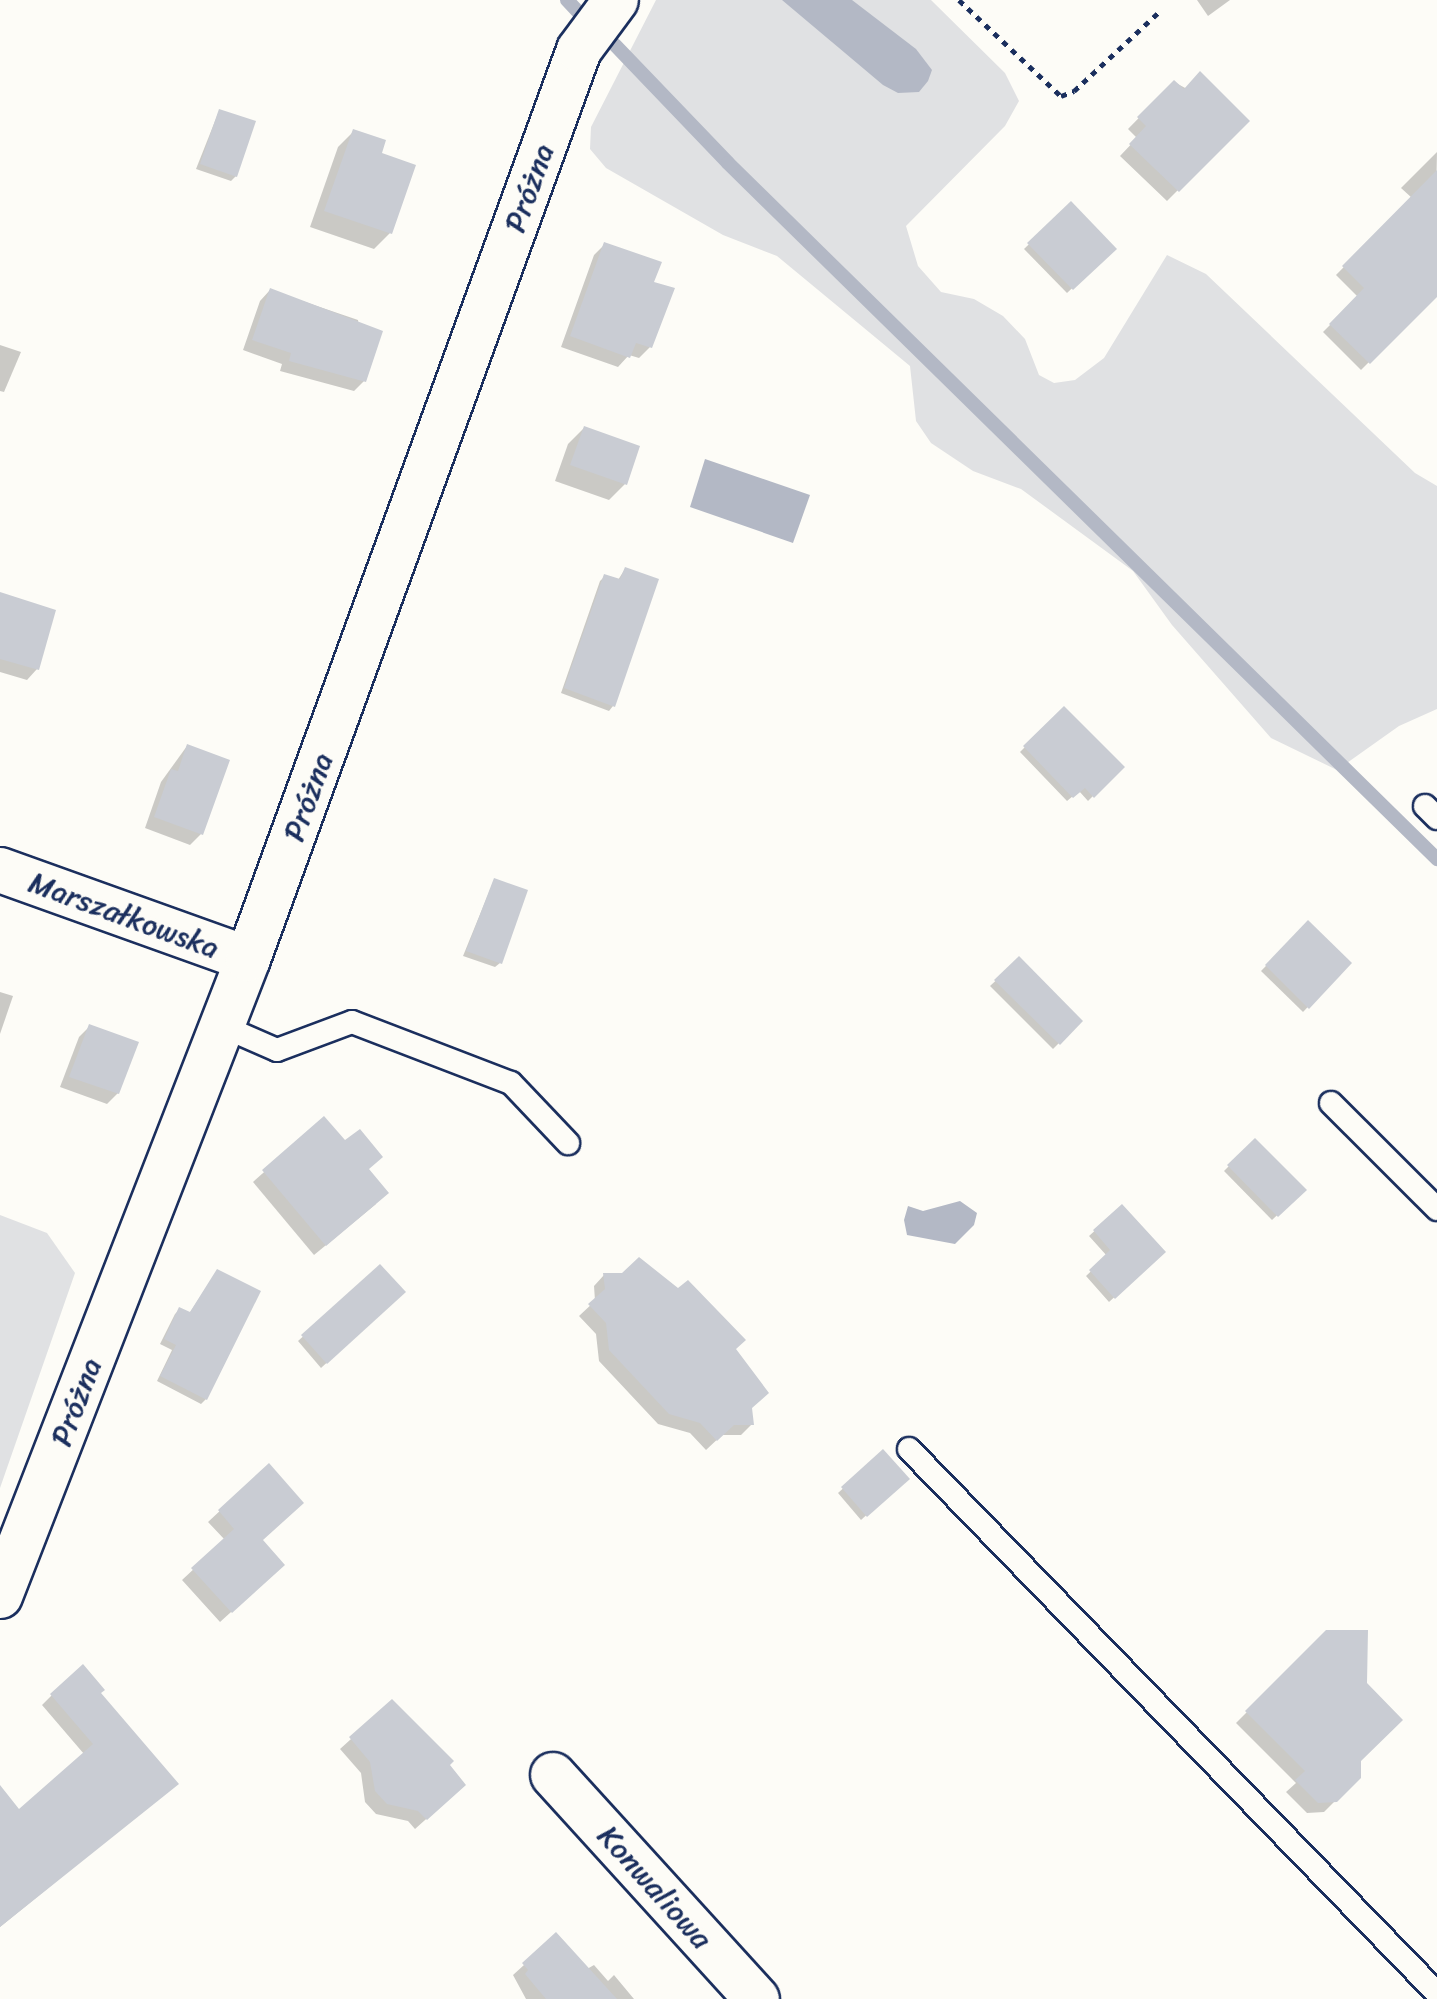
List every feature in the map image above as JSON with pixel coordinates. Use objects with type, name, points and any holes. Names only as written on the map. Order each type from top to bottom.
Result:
[{"type":"street","name":"Próżna","points":[[0,1596],[248,959],[579,50],[616,0]]},
{"type":"street","name":"Marszałkowska","points":[[0,870],[248,959]]},
{"type":"street","name":"Konwaliowa","points":[[553,1775],[757,1999]]},
{"type":"lane","points":[[222,1026],[277,1050],[352,1022],[511,1083],[568,1143]]},
{"type":"lane","points":[[1331,1103],[1437,1209]]},
{"type":"lane","points":[[909,1449],[1437,1993]]},
{"type":"path","points":[[959,0],[1061,96],[1074,91],[1159,12]]},
{"type":"shaded area","points":[[656,0],[931,0],[1005,73],[1019,101],[1005,126],[906,226],[918,266],[941,292],[974,299],[1003,316],[1025,339],[1039,375],[1054,383],[1075,380],[1104,358],[1167,255],[1206,274],[1415,473],[1437,486],[1437,709],[1399,726],[1337,770],[1271,738],[1172,625],[1133,571],[1021,489],[973,471],[931,443],[916,421],[910,366],[777,256],[723,235],[606,168],[590,149],[591,127]]},
{"type":"shaded area","points":[[782,0],[852,0],[916,49],[932,70],[928,81],[919,92],[898,93],[883,85]]},
{"type":"shaded area","points":[[705,459],[810,495],[793,543],[690,507]]},
{"type":"shaded area","points":[[960,1201],[977,1213],[974,1225],[955,1244],[907,1235],[904,1220],[908,1206],[923,1211]]},
{"type":"shaded area","points":[[0,1215],[47,1233],[75,1273],[0,1488]]},
{"type":"building","points":[[1200,71],[1250,121],[1179,192],[1129,144],[1146,126],[1137,117],[1174,80],[1184,89]]},
{"type":"building","points":[[219,109],[256,121],[237,177],[200,164]]},
{"type":"building","points":[[353,129],[386,140],[382,153],[416,165],[392,234],[324,211]]},
{"type":"building","points":[[1437,170],[1437,297],[1370,364],[1329,324],[1364,288],[1342,266]]},
{"type":"building","points":[[1071,201],[1117,249],[1073,290],[1027,243]]},
{"type":"building","points":[[604,242],[662,262],[654,282],[675,288],[652,348],[636,343],[630,358],[570,336]]},
{"type":"building","points":[[270,288],[383,331],[366,382],[289,361],[291,353],[252,340]]},
{"type":"building","points":[[584,426],[640,446],[627,485],[570,465]]},
{"type":"building","points":[[625,567],[659,579],[615,707],[564,688],[604,574],[620,579]]},
{"type":"building","points":[[0,592],[56,610],[39,670],[0,659]]},
{"type":"building","points":[[1064,706],[1125,767],[1094,798],[1085,788],[1073,798],[1023,746]]},
{"type":"building","points":[[187,744],[230,760],[203,835],[154,817],[171,769],[178,771]]},
{"type":"building","points":[[494,878],[528,890],[502,964],[466,951]]},
{"type":"building","points":[[1308,920],[1352,963],[1309,1009],[1265,965]]},
{"type":"building","points":[[1019,956],[1083,1021],[1060,1045],[994,980]]},
{"type":"building","points":[[89,1024],[139,1042],[119,1094],[69,1077]]},
{"type":"building","points":[[324,1116],[345,1140],[360,1129],[383,1157],[369,1169],[389,1193],[326,1246],[262,1170]]},
{"type":"building","points":[[1255,1138],[1307,1190],[1278,1217],[1227,1165]]},
{"type":"building","points":[[1122,1204],[1166,1252],[1115,1299],[1089,1270],[1110,1250],[1093,1230]]},
{"type":"building","points":[[639,1257],[678,1288],[688,1280],[746,1340],[736,1349],[769,1393],[752,1408],[754,1425],[734,1425],[717,1441],[700,1423],[669,1414],[609,1350],[606,1323],[588,1304],[605,1289],[603,1273],[622,1273]]},
{"type":"building","points":[[380,1264],[406,1292],[327,1364],[301,1335]]},
{"type":"building","points":[[217,1269],[261,1291],[207,1400],[160,1376],[176,1345],[164,1339],[179,1307],[190,1312]]},
{"type":"building","points":[[883,1449],[910,1479],[867,1517],[841,1487]]},
{"type":"building","points":[[269,1463],[304,1503],[263,1540],[285,1565],[232,1613],[191,1568],[234,1529],[218,1510]]},
{"type":"building","points":[[1326,1630],[1368,1630],[1367,1683],[1403,1720],[1361,1761],[1361,1778],[1337,1802],[1318,1803],[1295,1780],[1305,1771],[1245,1711]]},
{"type":"building","points":[[83,1664],[105,1690],[101,1693],[179,1784],[0,1927],[0,1785],[19,1809],[93,1744],[50,1694]]},
{"type":"building","points":[[392,1699],[454,1761],[450,1765],[466,1785],[427,1820],[418,1811],[387,1804],[375,1791],[370,1762],[349,1737]]},
{"type":"building","points":[[556,1932],[617,1999],[546,1999],[525,1974],[528,1970],[522,1963]]},
{"type":"waterway","points":[[567,0],[583,17]]},
{"type":"waterway","points":[[615,45],[728,163],[1437,859]]}]
